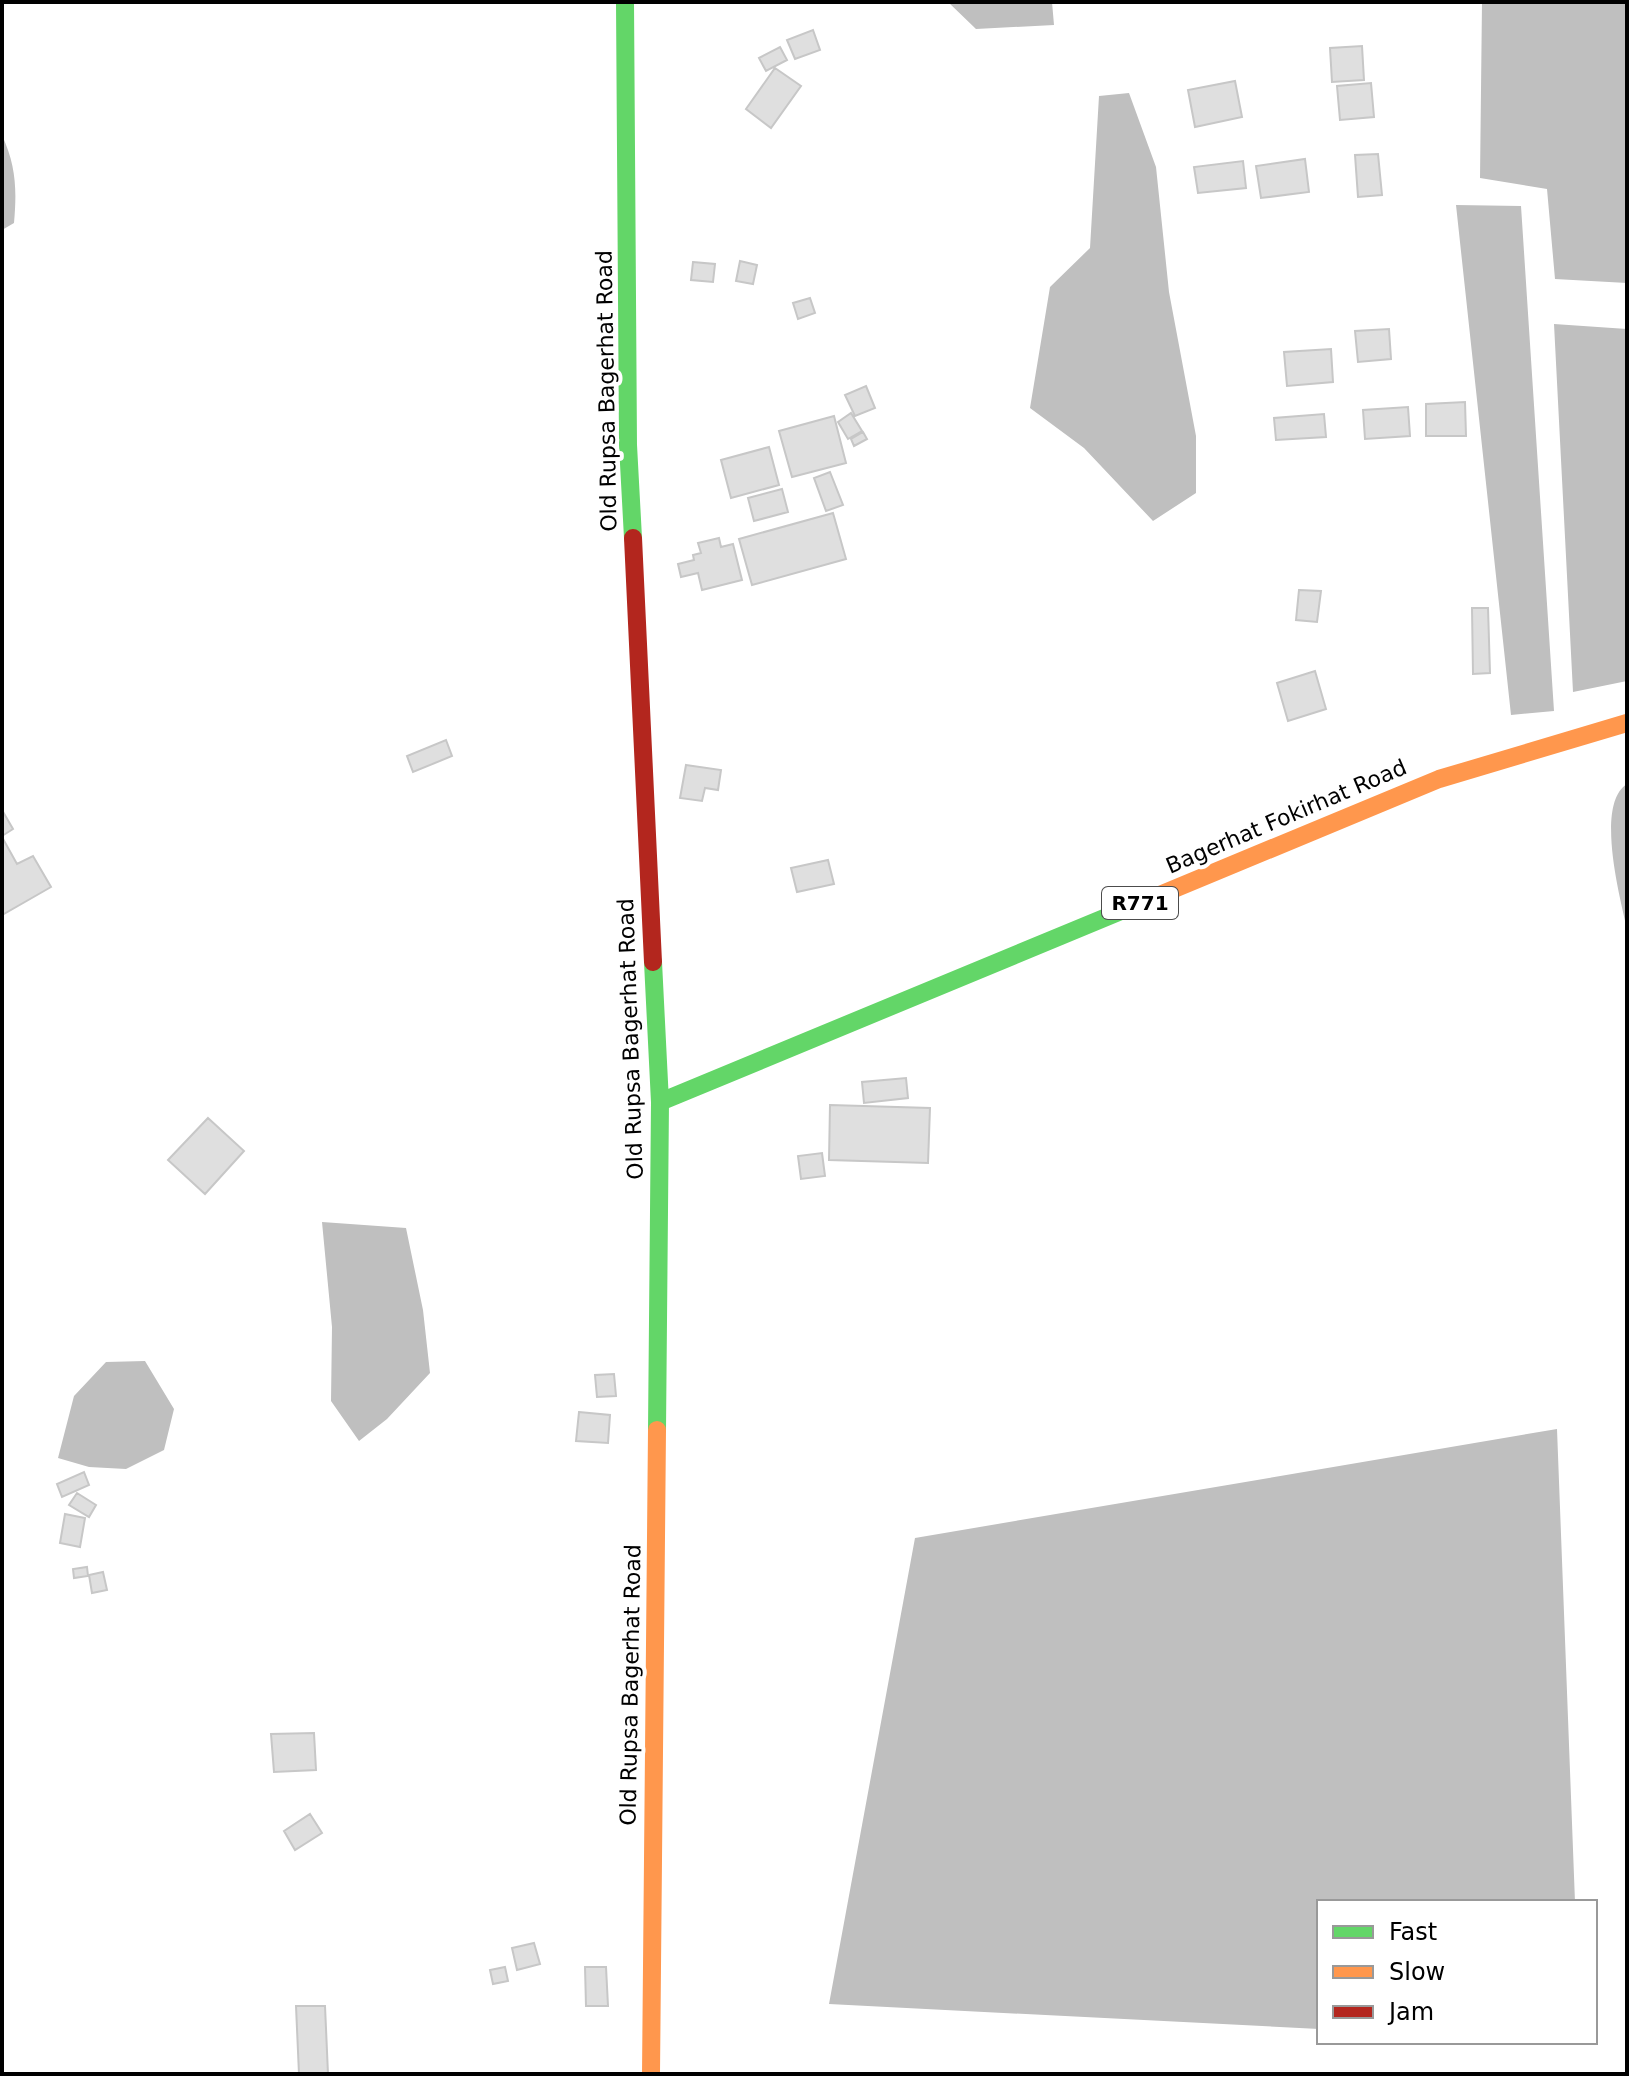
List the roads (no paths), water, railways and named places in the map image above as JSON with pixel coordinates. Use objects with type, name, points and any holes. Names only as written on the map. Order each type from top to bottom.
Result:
[{"type":"street","name":"Old Rupsa Bagerhat Road","points":[[625,2],[628,445],[660,1102],[651,2074]]},
{"type":"street","name":"Bagerhat Fokirhat Road","points":[[660,1102],[1439,779],[1627,723]]}]
